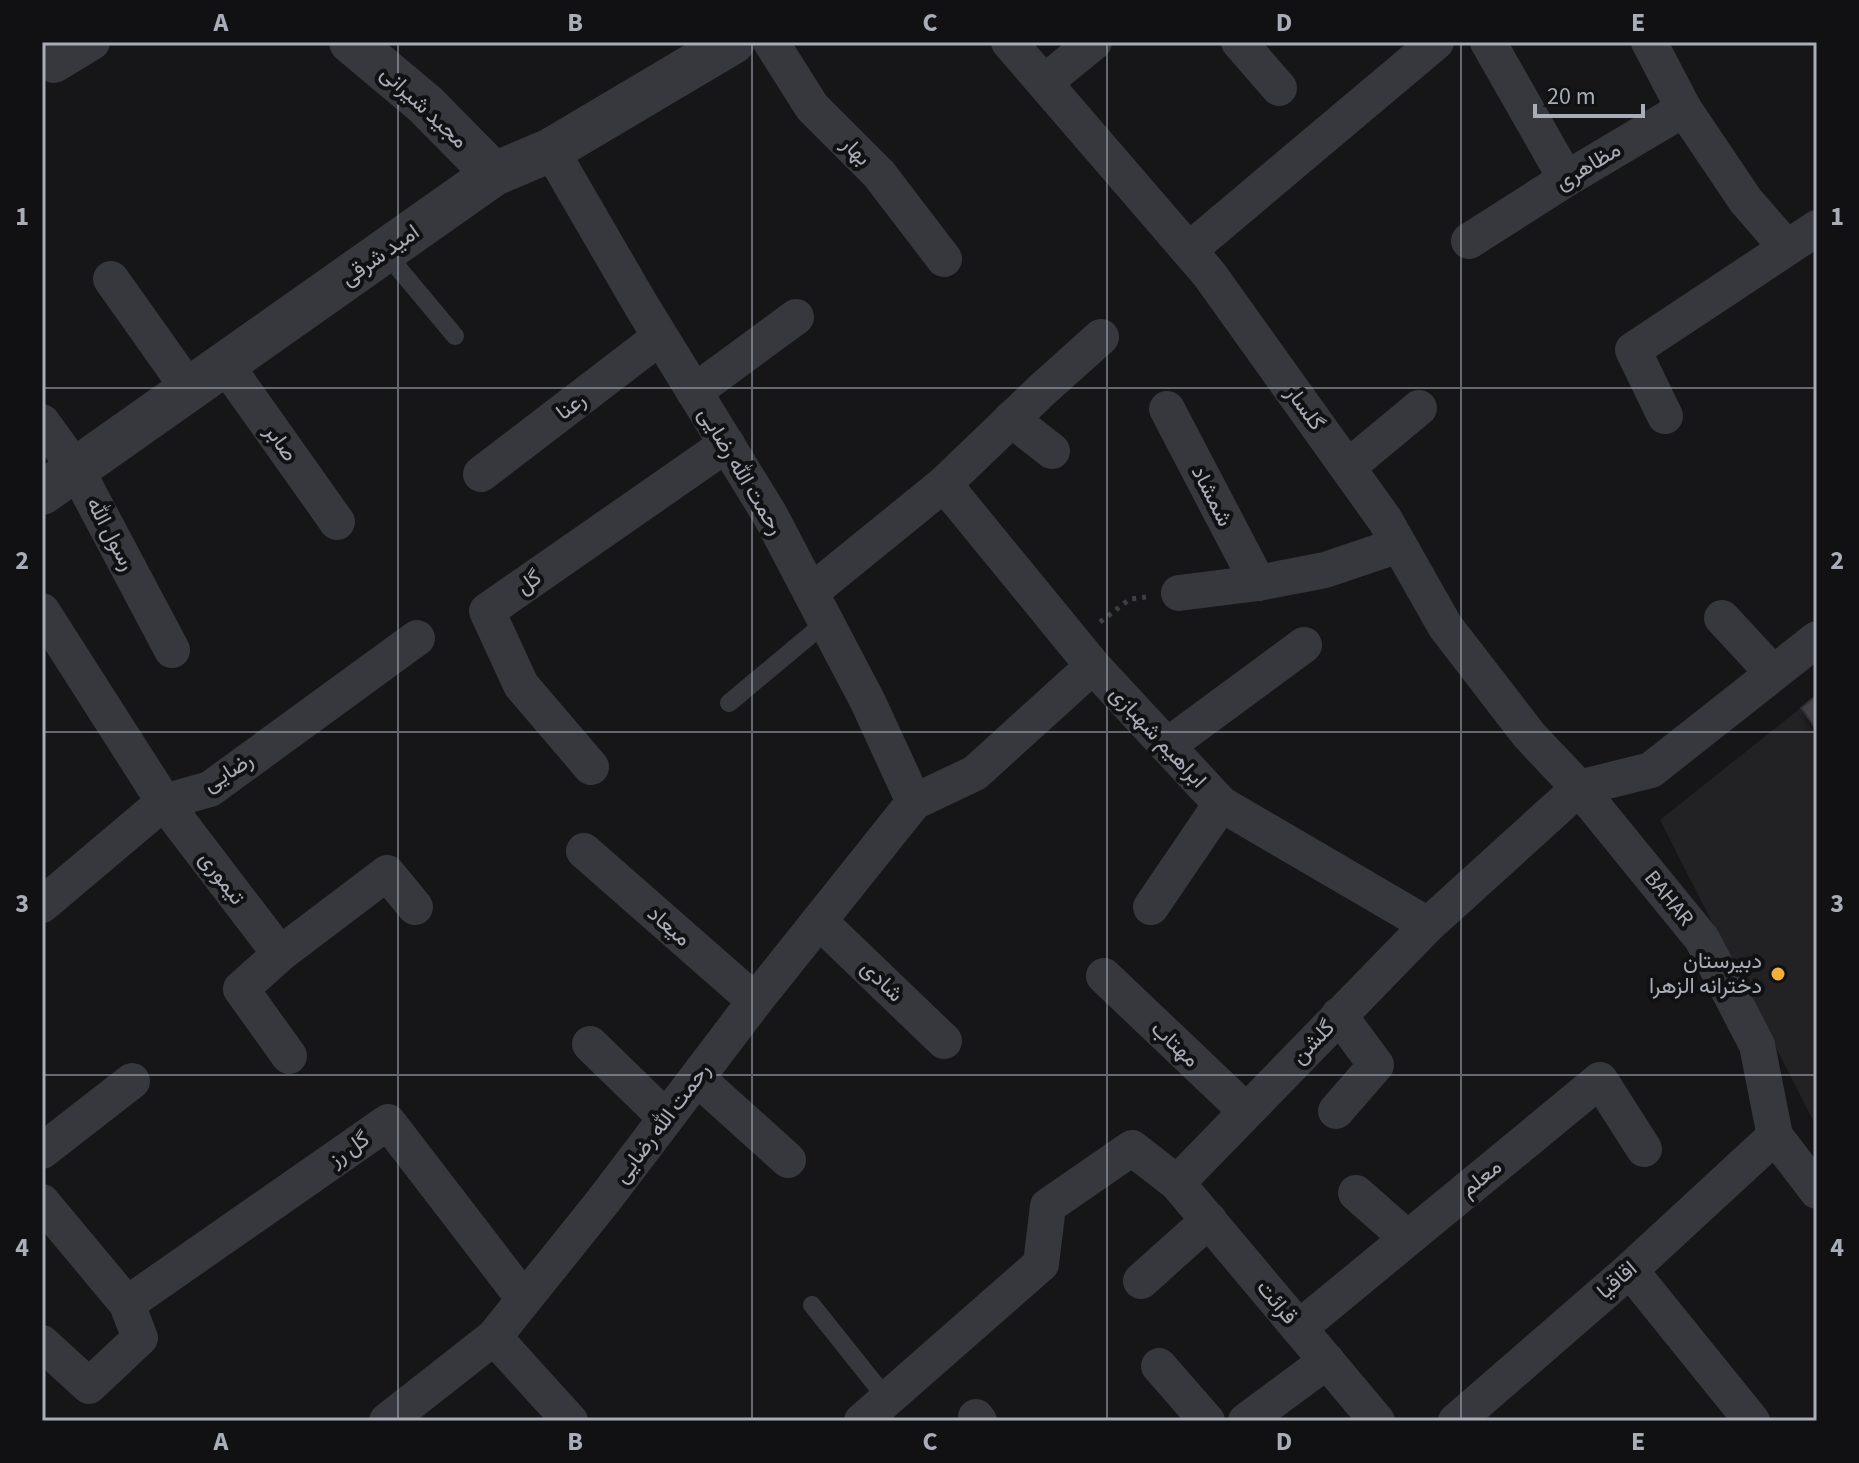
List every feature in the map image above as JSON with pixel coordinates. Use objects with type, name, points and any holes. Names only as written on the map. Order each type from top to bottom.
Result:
[{"type":"street","points":[[44,42],[54,65],[92,42]]},
{"type":"street","name":"مجید شیرانی","points":[[351,42],[425,104],[494,174]]},
{"type":"street","name":"امید شرقی","points":[[59,481],[494,174],[551,150],[733,42]]},
{"type":"street","name":"بهار","points":[[771,42],[812,107],[879,174],[944,259]]},
{"type":"street","name":"گلسار","points":[[1009,42],[1209,274],[1385,520],[1445,626],[1529,735],[1579,788]]},
{"type":"street","points":[[1045,82],[1094,42]]},
{"type":"street","points":[[1239,42],[1279,88]]},
{"type":"street","points":[[1488,42],[1566,179]]},
{"type":"street","points":[[1649,42],[1684,109],[1746,201],[1787,248]]},
{"type":"street","points":[[1189,250],[1434,43]]},
{"type":"street","name":"مظاهری","points":[[1469,241],[1684,109]]},
{"type":"street","name":"رحمت الله رضایی","points":[[551,150],[660,337],[770,515],[868,702],[914,802]]},
{"type":"street","points":[[1665,416],[1633,350],[1817,228]]},
{"type":"street","points":[[111,279],[189,389]]},
{"type":"street","points":[[694,392],[796,317]]},
{"type":"street","name":"رعنا","points":[[481,474],[660,337]]},
{"type":"street","points":[[818,607],[1011,419],[1101,337]]},
{"type":"street","name":"صابر","points":[[225,364],[337,522]]},
{"type":"street","points":[[1348,467],[1419,408]]},
{"type":"street","name":"شمشاد","points":[[1167,409],[1258,583]]},
{"type":"street","points":[[1011,419],[1052,451]]},
{"type":"street","name":"رسول الله","points":[[42,422],[59,481],[172,650]]},
{"type":"street","name":"گل","points":[[591,767],[521,685],[487,611],[727,444]]},
{"type":"street","name":"ابراهیم شهبازی","points":[[944,484],[1084,655],[1221,804],[1428,925]]},
{"type":"street","points":[[1179,593],[1258,583],[1325,570],[1399,545]]},
{"type":"street","name":"تیموری","points":[[42,611],[164,802],[280,954]]},
{"type":"street","points":[[1722,618],[1773,673]]},
{"type":"street","name":"رضایی","points":[[42,905],[164,802],[210,789],[417,638]]},
{"type":"street","name":"گلشن","points":[[1177,1183],[1428,925],[1579,788],[1651,770],[1817,639]]},
{"type":"street","points":[[1167,746],[1304,645]]},
{"type":"street","name":"رحمت الله رضایی","points":[[387,1421],[494,1337],[914,802],[975,773],[1084,655]]},
{"type":"street","name":"BAHAR","points":[[1579,788],[1702,939],[1757,1045],[1775,1136],[1817,1191]]},
{"type":"street","points":[[1151,907],[1221,804]]},
{"type":"street","name":"میعاد","points":[[584,851],[755,1001]]},
{"type":"street","points":[[289,1056],[241,989],[280,954],[387,873],[415,907]]},
{"type":"street","name":"شادی","points":[[819,921],[944,1041]]},
{"type":"street","name":"مهتاب","points":[[1104,976],[1246,1111]]},
{"type":"street","points":[[1336,1111],[1376,1065],[1339,1015]]},
{"type":"street","points":[[590,1044],[666,1118]]},
{"type":"street","points":[[697,1078],[788,1160]]},
{"type":"street","name":"معلم","points":[[1299,1328],[1600,1080],[1644,1149]]},
{"type":"street","points":[[42,1151],[132,1081]]},
{"type":"street","name":"گل رز","points":[[127,1304],[388,1122],[524,1299]]},
{"type":"street","name":"اقاقیا","points":[[1456,1421],[1630,1270],[1775,1136]]},
{"type":"street","points":[[874,1410],[1041,1264],[1048,1206],[1132,1148],[1177,1183]]},
{"type":"street","name":"قرائت","points":[[1177,1183],[1377,1421]]},
{"type":"street","points":[[1356,1193],[1407,1238]]},
{"type":"street","points":[[42,1202],[127,1304],[140,1338],[89,1386],[42,1343]]},
{"type":"street","points":[[1141,1281],[1209,1220]]},
{"type":"street","points":[[1630,1270],[1752,1421]]},
{"type":"street","points":[[494,1337],[570,1421]]},
{"type":"street","points":[[1246,1421],[1327,1361]]},
{"type":"street","points":[[1159,1366],[1207,1421]]},
{"type":"lane","points":[[384,251],[455,336]]},
{"type":"lane","points":[[729,703],[818,607]]},
{"type":"lane","points":[[812,1305],[874,1410]]},
{"type":"path","points":[[1084,655],[1130,599],[1179,593]]},
{"type":"shaded area","name":"دبيرستان دخترانه الزهرا","points":[[1817,695],[1817,1128],[1660,820]]},
{"type":"building","points":[[1817,695],[1817,730],[1801,708]]},
{"type":"place","name":"دبيرستان دخترانه الزهرا","points":[[1778,974]]}]
